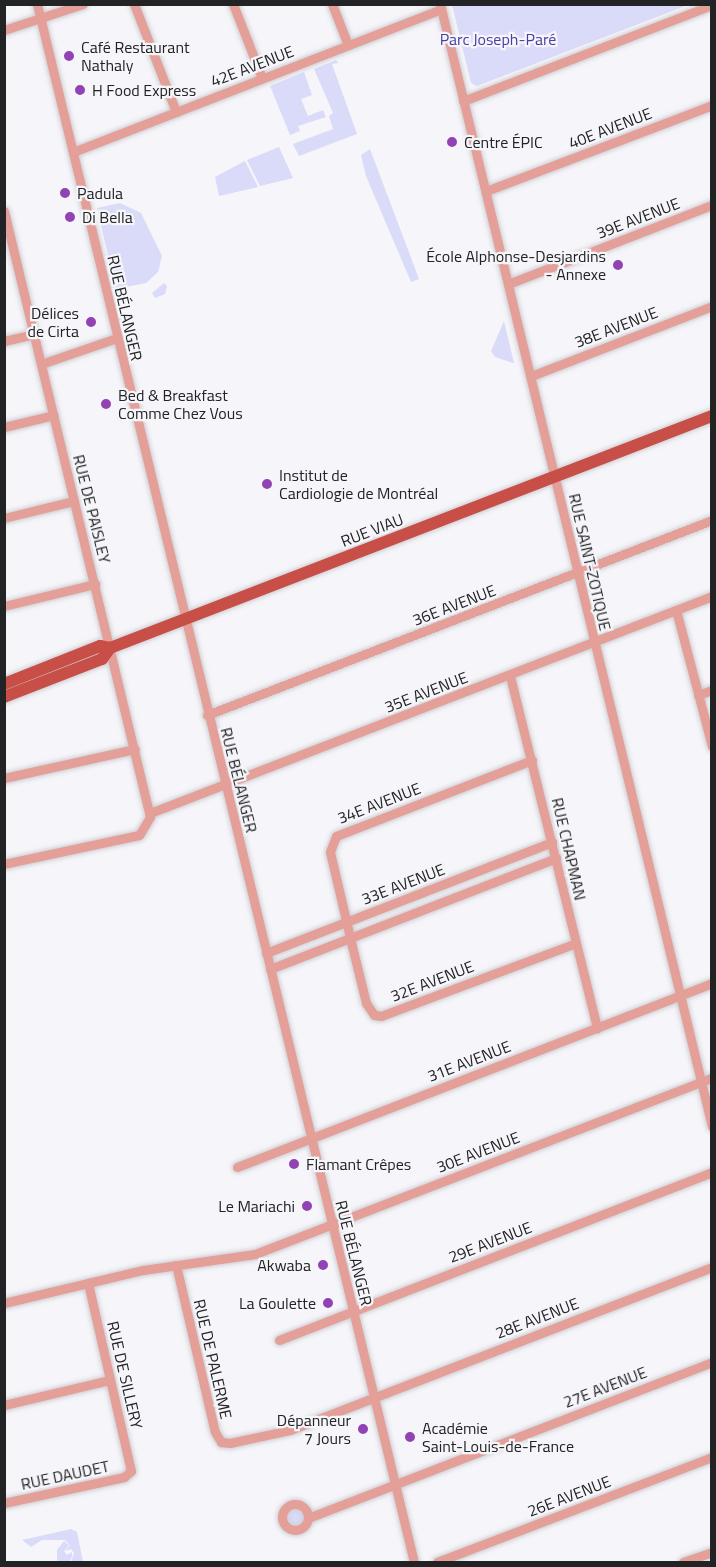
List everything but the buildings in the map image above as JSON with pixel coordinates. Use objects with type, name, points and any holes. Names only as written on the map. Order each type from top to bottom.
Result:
[{"type":"main road","name":"RUE VIAU","points":[[110,648],[711,416]]},
{"type":"main road","points":[[4,684],[100,646],[110,648],[102,659],[4,696]]},
{"type":"street","name":"RUE BÉLANGER","points":[[38,4],[207,715],[414,1563]]},
{"type":"street","points":[[4,30],[83,4]]},
{"type":"street","points":[[134,4],[176,112]]},
{"type":"street","points":[[233,4],[262,78]]},
{"type":"street","points":[[332,4],[348,45]]},
{"type":"street","points":[[463,101],[711,5]]},
{"type":"street","name":"42E AVENUE","points":[[73,152],[441,7]]},
{"type":"street","name":"RUE SAINT-ZOTIQUE","points":[[441,7],[711,1127]]},
{"type":"street","name":"40E AVENUE","points":[[486,191],[711,105]]},
{"type":"street","name":"39E AVENUE","points":[[507,284],[711,206]]},
{"type":"street","name":"RUE DE PAISLEY","points":[[4,211],[9,251],[34,334],[150,813]]},
{"type":"street","name":"38E AVENUE","points":[[531,376],[711,306]]},
{"type":"street","points":[[4,341],[34,334]]},
{"type":"street","points":[[41,364],[117,338]]},
{"type":"street","points":[[4,427],[54,416]]},
{"type":"street","points":[[4,518],[74,501]]},
{"type":"street","name":"36E AVENUE","points":[[207,715],[711,520]]},
{"type":"street","points":[[4,606],[94,584]]},
{"type":"street","name":"35E AVENUE","points":[[150,813],[510,676],[711,596]]},
{"type":"street","points":[[676,610],[711,746]]},
{"type":"street","name":"RUE CHAPMAN","points":[[510,676],[597,1028]]},
{"type":"street","points":[[698,695],[711,690]]},
{"type":"street","points":[[4,778],[135,749]]},
{"type":"street","name":"34E AVENUE","points":[[350,939],[330,852],[336,836],[532,760]]},
{"type":"street","points":[[4,864],[139,834],[147,827],[150,813]]},
{"type":"street","name":"33E AVENUE","points":[[266,953],[552,842]]},
{"type":"street","name":"33E AVENUE","points":[[270,969],[556,858]]},
{"type":"street","name":"32E AVENUE","points":[[350,939],[366,1003],[375,1015],[381,1016],[576,943]]},
{"type":"street","name":"31E AVENUE","points":[[237,1167],[310,1136],[711,983]]},
{"type":"street","name":"30E AVENUE","points":[[4,1303],[176,1265],[255,1254],[711,1078]]},
{"type":"street","name":"29E AVENUE","points":[[279,1340],[711,1172]]},
{"type":"street","name":"RUE DE PALERME","points":[[176,1265],[215,1432],[221,1442],[233,1443],[290,1430],[374,1398]]},
{"type":"street","name":"28E AVENUE","points":[[374,1398],[711,1267]]},
{"type":"street","name":"RUE DE SILLERY","points":[[88,1283],[130,1473]]},
{"type":"street","name":"27E AVENUE","points":[[308,1518],[711,1362]]},
{"type":"street","points":[[4,1405],[111,1380]]},
{"type":"street","name":"26E AVENUE","points":[[437,1563],[711,1457]]},
{"type":"street","name":"RUE DAUDET","points":[[4,1503],[130,1473]]},
{"type":"street","points":[[683,1563],[711,1552]]},
{"type":"green space","name":"Parc Joseph-Paré","points":[[452,4],[688,5],[477,86],[471,83]]},
{"type":"green space","points":[[336,60],[338,63],[332,64],[357,134],[299,156],[293,144],[333,129],[329,116],[333,113],[314,69]]},
{"type":"green space","points":[[304,72],[312,95],[301,99],[308,116],[323,110],[326,117],[298,126],[300,131],[290,135],[270,86]]},
{"type":"green space","points":[[279,147],[293,178],[260,186],[247,160]]},
{"type":"green space","points":[[370,149],[419,279],[411,282],[366,176],[361,155]]},
{"type":"green space","points":[[245,161],[258,187],[219,196],[215,177]]},
{"type":"green space","points":[[120,203],[141,213],[162,256],[158,272],[146,283],[116,289],[97,208]]},
{"type":"green space","points":[[164,283],[167,286],[165,294],[155,298],[152,293]]},
{"type":"green space","points":[[504,321],[514,363],[495,357],[491,351]]},
{"type":"green space","points":[[296,1508],[302,1511],[305,1517],[302,1523],[296,1526],[290,1523],[287,1517],[290,1511]]},
{"type":"green space","points":[[71,1529],[77,1532],[83,1562],[71,1562],[74,1553],[71,1549],[65,1551],[70,1545],[65,1540],[42,1540],[31,1547],[22,1540]]},
{"type":"green space","points":[[64,1541],[69,1545],[64,1551],[67,1555],[72,1552],[72,1557],[69,1562],[57,1562],[57,1550]]},
{"type":"place","name":"Café Restaurant Nathaly","points":[[69,56]]},
{"type":"place","name":"H Food Express","points":[[80,90]]},
{"type":"place","name":"Centre ÉPIC","points":[[452,142]]},
{"type":"place","name":"Padula","points":[[65,193]]},
{"type":"place","name":"Di Bella","points":[[70,217]]},
{"type":"place","name":"École Alphonse-Desjardins - Annexe","points":[[618,265]]},
{"type":"place","name":"Délices de Cirta","points":[[91,322]]},
{"type":"place","name":"Bed & Breakfast Comme Chez Vous","points":[[106,404]]},
{"type":"place","name":"Institut de Cardiologie de Montréal","points":[[267,484]]},
{"type":"place","name":"Flamant Crêpes","points":[[294,1164]]},
{"type":"place","name":"Le Mariachi","points":[[307,1206]]},
{"type":"place","name":"Akwaba","points":[[323,1265]]},
{"type":"place","name":"La Goulette","points":[[328,1303]]},
{"type":"place","name":"Dépanneur 7 Jours","points":[[363,1429]]},
{"type":"place","name":"Académie Saint-Louis-de-France","points":[[410,1437]]}]
